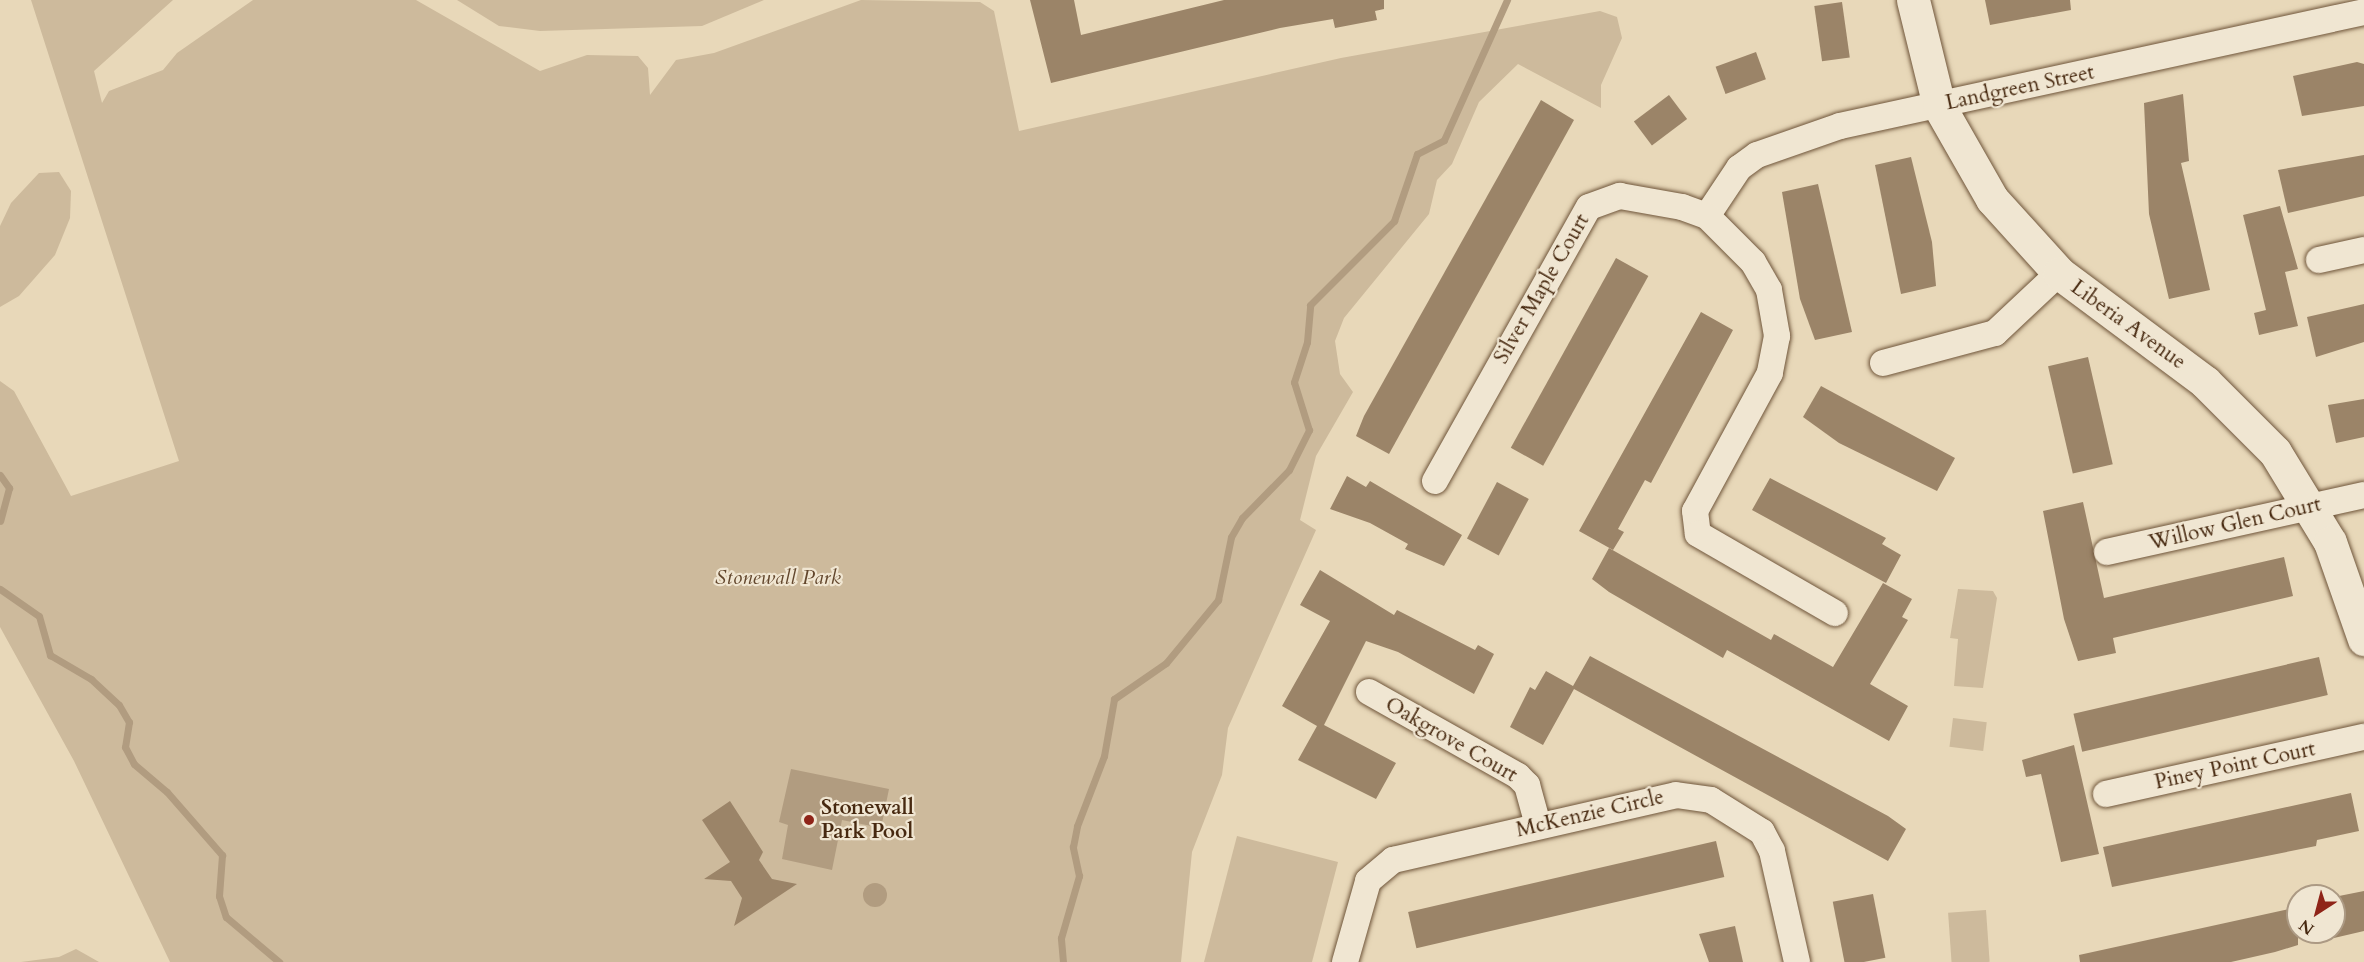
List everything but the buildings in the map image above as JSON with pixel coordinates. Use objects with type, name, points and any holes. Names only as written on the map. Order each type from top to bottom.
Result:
[{"type":"main road","name":"Liberia Avenue","points":[[1913,0],[1939,106],[1992,199],[2059,273],[2245,418],[2311,507],[2338,561],[2364,639]]},
{"type":"street","name":"Landgreen Street","points":[[1707,216],[1739,168],[1757,155],[1840,126],[2364,12]]},
{"type":"street","name":"Silver Maple Court","points":[[1435,481],[1589,207],[1620,196],[1707,216]]},
{"type":"street","points":[[1707,216],[1753,262],[1768,290],[1777,343],[1770,373],[1702,495],[1694,524],[1709,545],[1835,613]]},
{"type":"street","points":[[2319,260],[2364,250]]},
{"type":"street","points":[[1883,363],[1995,333],[2059,273]]},
{"type":"street","name":"Willow Glen Court","points":[[2107,552],[2364,495]]},
{"type":"street","name":"Oakgrove Court","points":[[1369,693],[1518,776],[1527,785],[1538,825]]},
{"type":"street","name":"Piney Point Court","points":[[2106,794],[2364,737]]},
{"type":"street","name":"McKenzie Circle","points":[[1345,962],[1362,897],[1381,868],[1408,855],[1676,795],[1727,808],[1762,832],[1772,851],[1797,962]]},
{"type":"green space","name":"Stonewall Park","points":[[31,0],[173,0],[94,71],[102,103],[109,91],[163,70],[177,53],[253,0],[416,0],[540,71],[587,55],[638,56],[648,68],[650,95],[676,60],[714,53],[861,0],[980,2],[994,11],[1019,131],[1341,58],[1600,11],[1617,17],[1622,38],[1601,85],[1601,108],[1518,64],[1479,102],[1452,164],[1437,180],[1429,214],[1344,318],[1335,341],[1340,374],[1353,392],[1316,456],[1300,520],[1316,530],[1228,728],[1222,775],[1192,852],[1181,962],[170,962],[74,761],[0,627],[0,381],[14,391],[71,496],[179,461]]},
{"type":"green space","points":[[457,0],[764,0],[702,26],[540,31],[499,26]]},
{"type":"green space","points":[[59,172],[71,191],[70,218],[55,255],[19,296],[0,307],[0,226],[11,203],[39,173]]},
{"type":"green space","points":[[1958,589],[1993,591],[1997,598],[1983,688],[1954,686],[1958,639],[1950,638]]},
{"type":"green space","points":[[1953,718],[1987,722],[1983,751],[1949,747]]},
{"type":"green space","points":[[1237,836],[1338,862],[1312,962],[1204,962]]},
{"type":"green space","points":[[1986,910],[1990,962],[1952,962],[1948,913]]},
{"type":"green space","points":[[76,949],[99,962],[21,962],[59,957]]},
{"type":"shaded area","name":"Stonewall Park Pool","points":[[791,769],[889,789],[881,828],[842,820],[832,870],[782,859],[788,825],[779,822]]},
{"type":"shaded area","points":[[875,883],[883,887],[887,895],[883,903],[875,907],[867,903],[863,895],[867,887]]},
{"type":"waterway","points":[[1063,962],[1061,938],[1079,876],[1073,847],[1077,826],[1104,756],[1114,699],[1166,663],[1218,600],[1231,537],[1242,518],[1289,470],[1309,430],[1294,382],[1307,342],[1310,305],[1394,221],[1417,154],[1444,140],[1507,0]]},
{"type":"waterway","points":[[0,475],[9,488],[0,521]]},
{"type":"waterway","points":[[0,589],[39,616],[50,655],[91,679],[119,705],[129,722],[125,747],[134,764],[167,792],[222,855],[219,896],[226,917],[279,962]]},
{"type":"place","name":"Stonewall Park Pool","points":[[809,820]]}]
